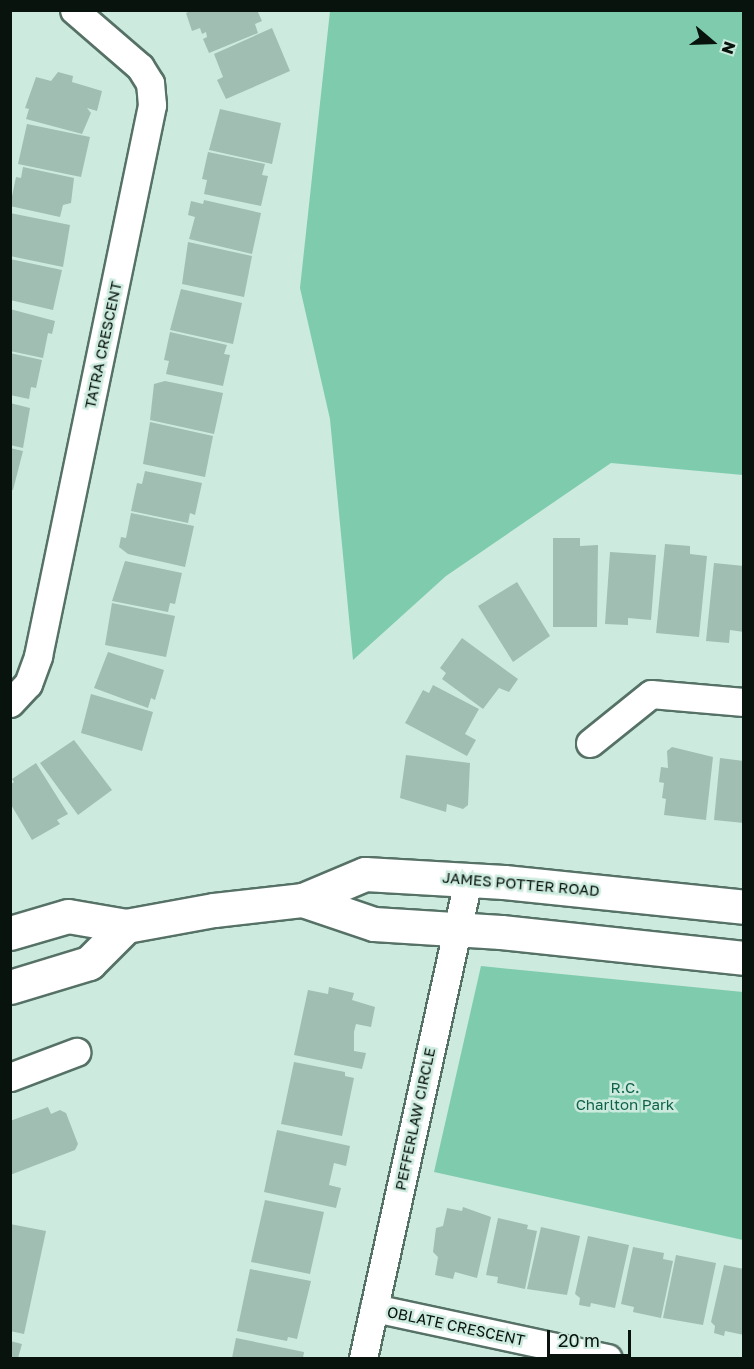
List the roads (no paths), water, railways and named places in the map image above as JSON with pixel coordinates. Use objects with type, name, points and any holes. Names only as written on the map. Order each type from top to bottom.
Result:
[{"type":"main road","name":"JAMES POTTER ROAD","points":[[10,933],[69,915],[126,926],[214,910],[303,900],[365,874],[468,879],[744,907]]},
{"type":"main road","name":"JAMES POTTER ROAD","points":[[303,900],[374,924],[457,929],[744,958]]},
{"type":"main road","points":[[10,987],[89,963],[126,926]]},
{"type":"street","name":"TATRA CRESCENT","points":[[10,703],[28,684],[38,656],[152,105],[150,83],[140,67],[74,10]]},
{"type":"street","points":[[590,743],[651,694],[744,702]]},
{"type":"street","name":"PEFFERLAW CIRCLE","points":[[363,1359],[468,879]]},
{"type":"street","points":[[10,1077],[76,1052]]},
{"type":"street","name":"OBLATE CRESCENT","points":[[374,1308],[608,1359]]},
{"type":"park label","name":"R.C. Charlton Park","points":[[625,1096]]}]
